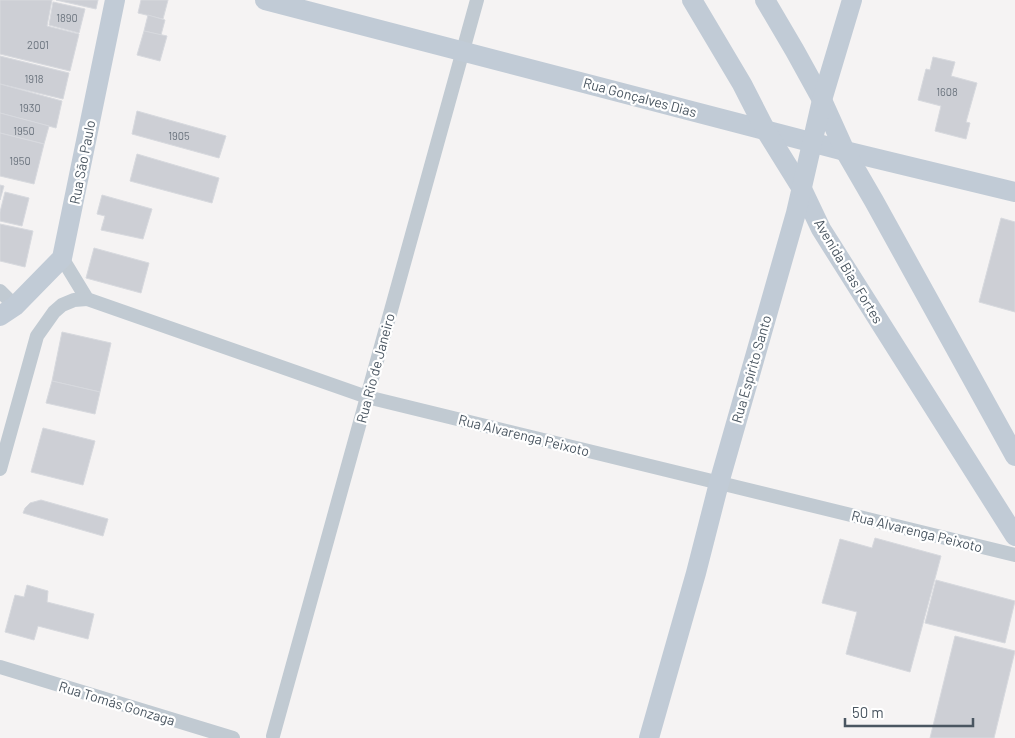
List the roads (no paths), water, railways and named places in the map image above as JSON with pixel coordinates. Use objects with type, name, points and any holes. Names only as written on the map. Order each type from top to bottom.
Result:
[{"type":"street","name":"Rua São Paulo","points":[[62,258],[115,0]]},
{"type":"street","name":"Rua Gonçalves Dias","points":[[265,0],[845,151],[1015,192]]},
{"type":"street","name":"Rua Rio de Janeiro","points":[[271,737],[477,0]]},
{"type":"street","name":"Avenida Bias Fortes","points":[[692,0],[802,189],[821,229],[1015,536]]},
{"type":"street","points":[[765,0],[822,100],[845,151],[1015,456]]},
{"type":"street","name":"Rua Espírito Santo","points":[[650,738],[719,483],[802,189],[822,100],[852,0]]},
{"type":"street","points":[[789,234],[801,226],[821,229]]},
{"type":"street","points":[[0,291],[7,311],[62,258],[87,299],[74,300],[62,305],[54,312],[37,336],[0,468]]},
{"type":"street","name":"Rua Alvarenga Peixoto","points":[[87,299],[367,397],[1015,555]]},
{"type":"street","name":"Rua Tomás Gonzaga","points":[[0,667],[233,738]]}]
